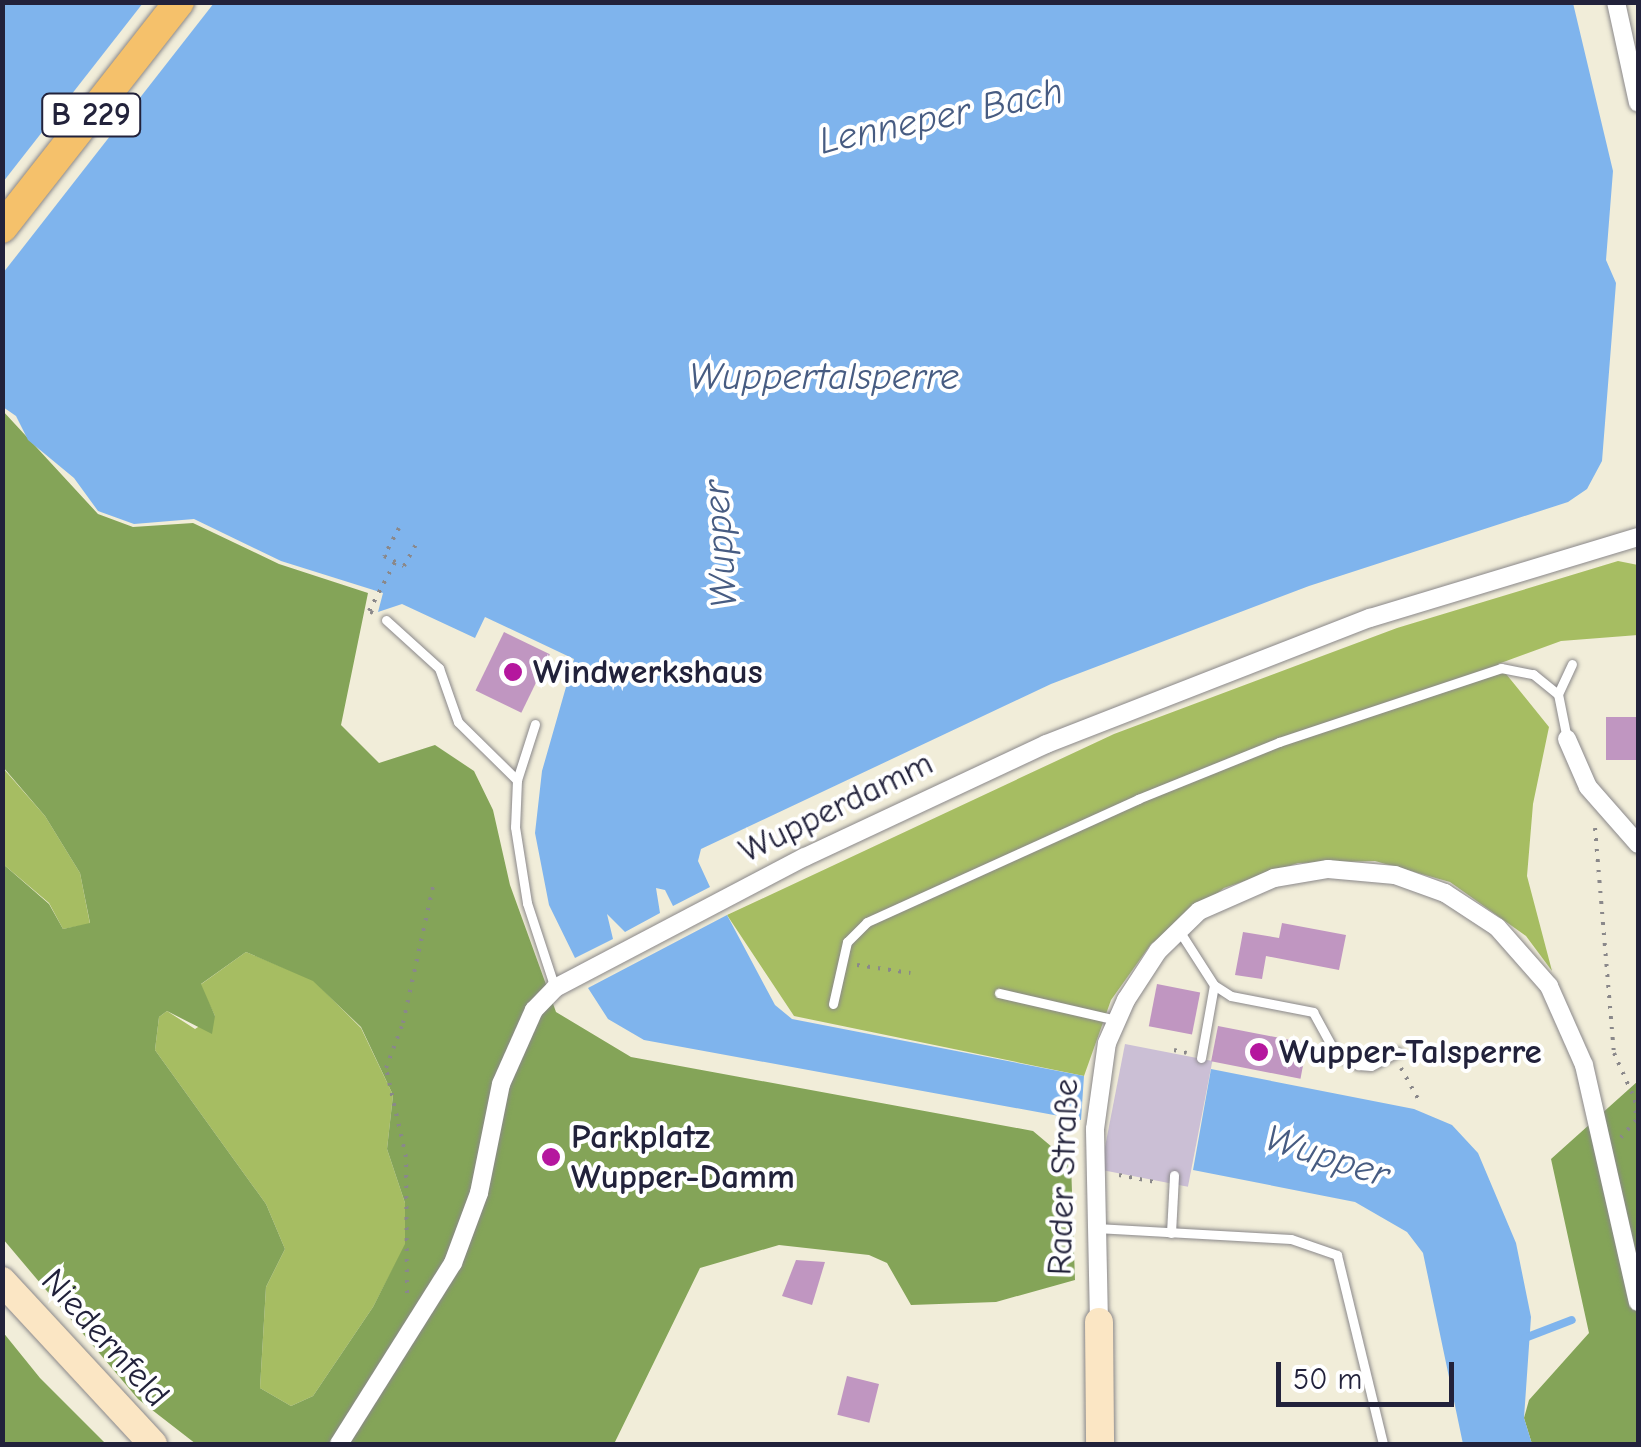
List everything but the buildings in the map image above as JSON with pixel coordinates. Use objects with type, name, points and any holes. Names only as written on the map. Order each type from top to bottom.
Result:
[{"type":"main road","name":"B 229","points":[[2,228],[179,2]]},
{"type":"street","points":[[1616,2],[1638,103]]},
{"type":"street","name":"Wupperdamm","points":[[339,1444],[453,1264],[479,1193],[502,1084],[534,1010],[556,988],[919,800],[1262,657],[1473,584],[1638,537]]},
{"type":"street","points":[[1568,739],[1608,815],[1638,844]]},
{"type":"street","name":"Rader Straße","points":[[1100,1444],[1093,1228],[1095,1130],[1101,1077],[1117,1020],[1178,929],[1228,896],[1301,872],[1395,875],[1444,893],[1497,926],[1549,986],[1584,1066],[1638,1302]]},
{"type":"street","name":"Niedernfeld","points":[[2,1281],[153,1444]]},
{"type":"lane","points":[[386,620],[440,668],[458,722],[517,780]]},
{"type":"lane","points":[[1568,739],[1558,694],[1572,664]]},
{"type":"lane","points":[[833,1004],[847,942],[867,922],[1138,799],[1279,742],[1500,668],[1533,674],[1558,694]]},
{"type":"lane","points":[[535,724],[517,780],[520,866],[556,988]]},
{"type":"lane","points":[[1178,929],[1214,985],[1231,996],[1313,1012],[1336,1054],[1358,1065],[1372,1066],[1397,1052]]},
{"type":"lane","points":[[1201,1058],[1214,985]]},
{"type":"lane","points":[[1000,994],[1117,1020]]},
{"type":"lane","points":[[1171,1233],[1174,1175]]},
{"type":"lane","points":[[1093,1228],[1291,1239],[1337,1255],[1383,1444]]},
{"type":"path","points":[[399,528],[384,556],[404,566],[419,538]]},
{"type":"path","points":[[369,610],[396,562]]},
{"type":"path","points":[[1604,1146],[1636,1120],[1629,1083],[1614,1053],[1598,911],[1595,824],[1608,815]]},
{"type":"path","points":[[408,1288],[406,1156],[386,1068],[403,1022],[433,886]]},
{"type":"path","points":[[856,964],[910,973]]},
{"type":"path","points":[[1174,1050],[1185,1052]]},
{"type":"path","points":[[1398,1064],[1418,1099]]},
{"type":"path","points":[[1110,1174],[1154,1182]]},
{"type":"shaded area","points":[[1125,1044],[1212,1061],[1188,1187],[1101,1170]]},
{"type":"green space","points":[[2,410],[98,514],[133,527],[193,523],[279,564],[368,593],[341,725],[379,763],[435,745],[474,771],[493,810],[510,885],[556,1012],[631,1057],[1033,1131],[1071,1163],[1075,1280],[996,1302],[911,1305],[887,1263],[869,1255],[779,1245],[700,1268],[614,1444],[196,1444],[138,1399],[3,1239],[3,864],[49,904],[63,929],[90,923],[80,873],[45,816],[3,767]],"holes":[[[246,952],[313,981],[361,1027],[393,1095],[387,1149],[405,1203],[405,1244],[373,1307],[313,1396],[291,1406],[260,1388],[266,1287],[285,1249],[266,1204],[155,1050],[159,1017],[167,1011],[212,1034],[215,1016],[201,984]]]},
{"type":"green space","points":[[1618,561],[1638,565],[1638,635],[1561,641],[1498,664],[1549,727],[1533,804],[1527,876],[1552,971],[1526,936],[1450,882],[1375,861],[1298,863],[1224,888],[1151,944],[1111,1000],[1084,1076],[794,1016],[727,915],[1114,734],[1397,628]]},
{"type":"green space","points":[[2,767],[45,816],[80,873],[90,924],[63,929],[49,903],[3,864]]},
{"type":"green space","points":[[246,952],[313,980],[361,1028],[393,1095],[387,1149],[405,1203],[406,1244],[373,1307],[313,1396],[291,1406],[260,1388],[266,1287],[285,1249],[266,1204],[155,1050],[159,1017],[167,1011],[195,1029],[215,1016],[200,985]]},
{"type":"green space","points":[[1638,1081],[1638,1444],[1532,1444],[1524,1418],[1529,1400],[1589,1333],[1551,1159]]},
{"type":"green space","points":[[2,1331],[40,1378],[106,1444],[3,1444]]},
{"type":"water","name":"Wuppertalsperre","points":[[2,3],[1573,3],[1613,171],[1606,260],[1616,283],[1602,461],[1587,489],[1568,502],[1309,586],[1051,684],[701,849],[698,861],[710,887],[673,906],[665,890],[656,888],[660,913],[625,932],[607,914],[613,939],[575,958],[549,905],[535,833],[542,771],[574,659],[485,617],[475,638],[402,604],[378,612],[383,593],[281,561],[194,519],[134,524],[98,511],[74,478],[28,440],[16,416],[3,407]]},
{"type":"water","points":[[727,915],[775,1005],[792,1019],[1084,1076],[1081,1120],[644,1040],[608,1019],[588,988]]},
{"type":"water","name":"Wupper","points":[[1211,1069],[1414,1109],[1452,1125],[1478,1153],[1516,1243],[1531,1317],[1524,1418],[1532,1444],[1463,1444],[1423,1253],[1407,1232],[1355,1202],[1193,1170]]},
{"type":"pier","points":[[143,3],[214,3],[3,273],[3,182]]},
{"type":"waterway","points":[[1525,1338],[1572,1320]]},
{"type":"place","name":"Windwerkshaus","points":[[513,672]]},
{"type":"place","name":"Wupper-Talsperre","points":[[1259,1052]]},
{"type":"place","name":"Parkplatz Wupper-Damm","points":[[551,1157]]},
{"type":"water label","name":"Lenneper Bach","points":[[941,117]]}]
